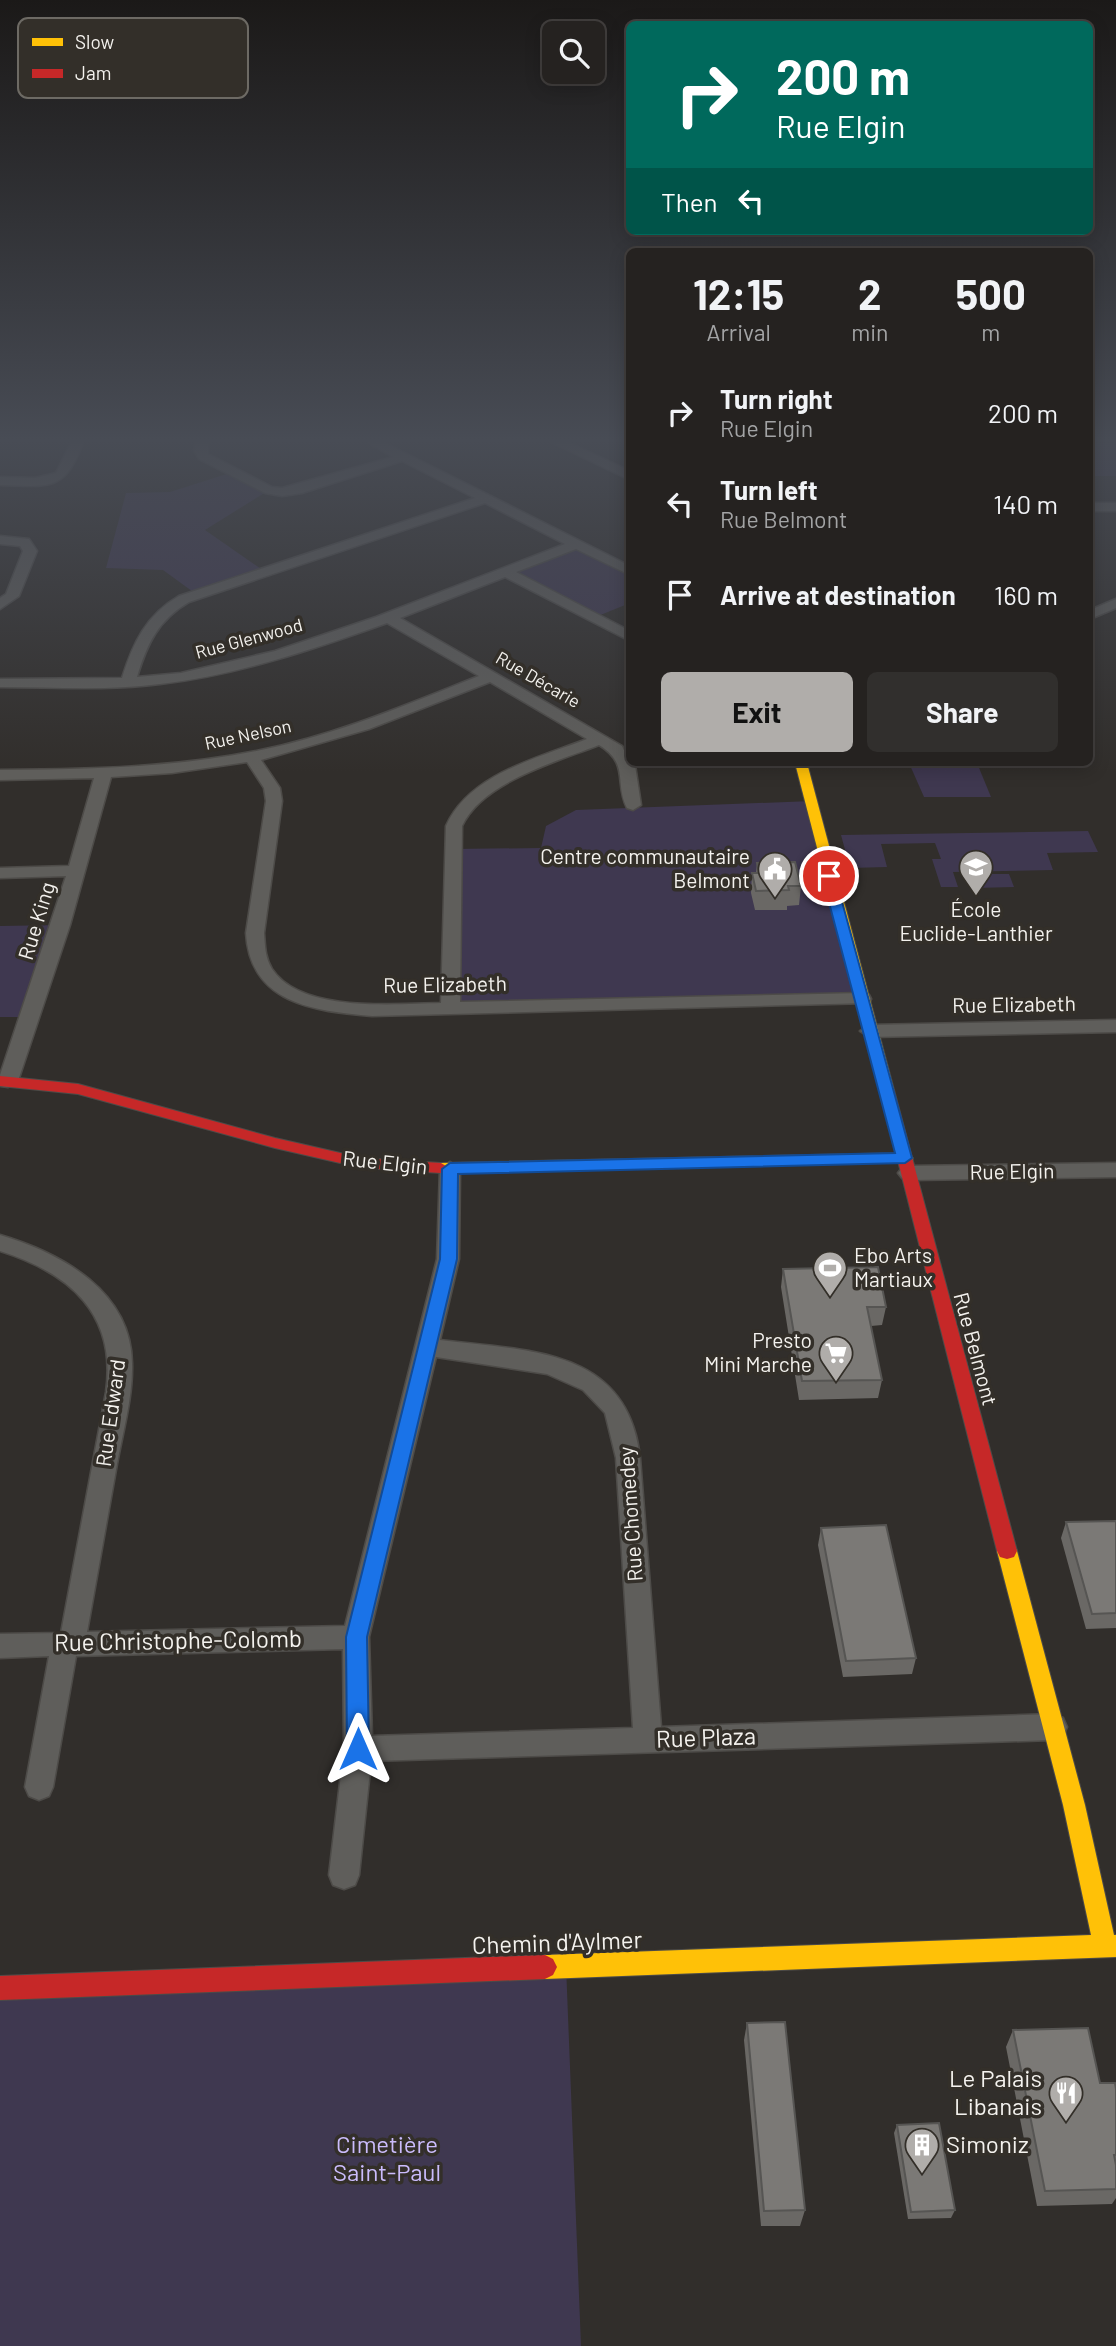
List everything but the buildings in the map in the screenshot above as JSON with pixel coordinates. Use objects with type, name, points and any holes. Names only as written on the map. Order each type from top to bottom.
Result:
[{"type":"street","points":[[0,605],[12,596],[29,552]]},
{"type":"street","points":[[130,681],[149,626],[163,611],[184,599],[324,552]]},
{"type":"street","name":"Rue Glenwood","points":[[0,683],[177,678],[285,651],[553,552]]},
{"type":"street","points":[[594,552],[626,568]]},
{"type":"street","points":[[504,571],[626,635]]},
{"type":"street","points":[[1093,614],[1115,604]]},
{"type":"street","name":"Rue Décarie","points":[[386,616],[601,739],[625,759],[626,765]]},
{"type":"street","name":"Rue Nelson","points":[[0,775],[104,772],[251,757],[368,724],[494,676]]},
{"type":"street","points":[[450,1008],[454,826],[460,810],[488,787],[601,739]]},
{"type":"street","name":"Rue Elizabeth","points":[[251,757],[272,788],[274,801],[254,943],[259,964],[271,981],[293,996],[329,1006],[372,1010],[862,999]]},
{"type":"street","name":"Rue Décarie","points":[[626,766],[633,805]]},
{"type":"street","name":"Rue Belmont","points":[[802,766],[1110,1946]]},
{"type":"street","name":"Rue King","points":[[4,1081],[75,871],[104,772]]},
{"type":"street","points":[[0,873],[75,871]]},
{"type":"street","name":"Rue Elizabeth","points":[[870,1031],[1116,1026]]},
{"type":"street","name":"Rue Elgin","points":[[4,1081],[78,1089],[275,1143],[362,1163],[450,1169],[907,1166],[1116,1170]]},
{"type":"street","points":[[344,1875],[358,1749],[356,1637],[448,1259],[450,1169]]},
{"type":"street","name":"Rue Edward","points":[[0,1243],[42,1258],[78,1283],[107,1315],[116,1331],[120,1351],[118,1392],[38,1787]]},
{"type":"street","name":"Rue Chomedey","points":[[428,1347],[562,1369],[593,1385],[615,1409],[622,1425],[628,1458],[648,1740]]},
{"type":"street","name":"Rue Christophe-Colomb","points":[[0,1646],[356,1637]]},
{"type":"street","name":"Rue Plaza","points":[[358,1749],[1053,1727]]},
{"type":"street","name":"Chemin d'Aylmer","points":[[0,1988],[1110,1946]]},
{"type":"green space","points":[[110,552],[237,552],[264,571],[196,594],[163,570],[106,568]]},
{"type":"green space","points":[[553,552],[593,552],[626,569],[626,605],[593,618],[504,571]]},
{"type":"green space","points":[[910,766],[978,766],[991,797],[924,797]]},
{"type":"green space","points":[[812,801],[862,999],[450,1008],[453,849],[541,848],[546,826],[576,810]]},
{"type":"green space","points":[[1088,831],[1098,852],[1047,853],[1053,870],[953,872],[958,887],[941,887],[932,859],[941,859],[935,843],[881,844],[887,867],[850,868],[841,835]]},
{"type":"green space","points":[[970,874],[1009,874],[1014,887],[975,888]]},
{"type":"green space","points":[[61,925],[30,1017],[0,1017],[0,926]]},
{"type":"green space","name":"Cimetière Saint-Paul","points":[[566,1965],[581,2346],[0,2346],[0,1988]]},
{"type":"traffic: slow","points":[[802,766],[887,1090]]},
{"type":"traffic: slow","points":[[441,1168],[905,1158]]},
{"type":"traffic: slow","points":[[1007,1551],[1074,1805],[1105,1946]]},
{"type":"traffic: slow","points":[[545,1967],[1116,1946]]},
{"type":"traffic: jam","points":[[0,1081],[78,1089],[275,1143],[362,1163],[441,1168]]},
{"type":"traffic: jam","points":[[887,1090],[1007,1551]]},
{"type":"traffic: jam","points":[[0,1988],[545,1967]]},
{"type":"place","name":"École Euclide-Lanthier","points":[[976,897]]},
{"type":"place","name":"Centre communautaire Belmont","points":[[775,899]]},
{"type":"place","name":"Ebo Arts Martiaux","points":[[830,1298]]},
{"type":"place","name":"Presto Mini Marche","points":[[836,1383]]},
{"type":"place","name":"Le Palais Libanais","points":[[1066,2123]]},
{"type":"place","name":"Simoniz","points":[[922,2175]]},
{"type":"route","points":[[358,1749],[356,1637],[448,1259],[451,1235],[450,1169],[905,1158],[829,876]]}]
